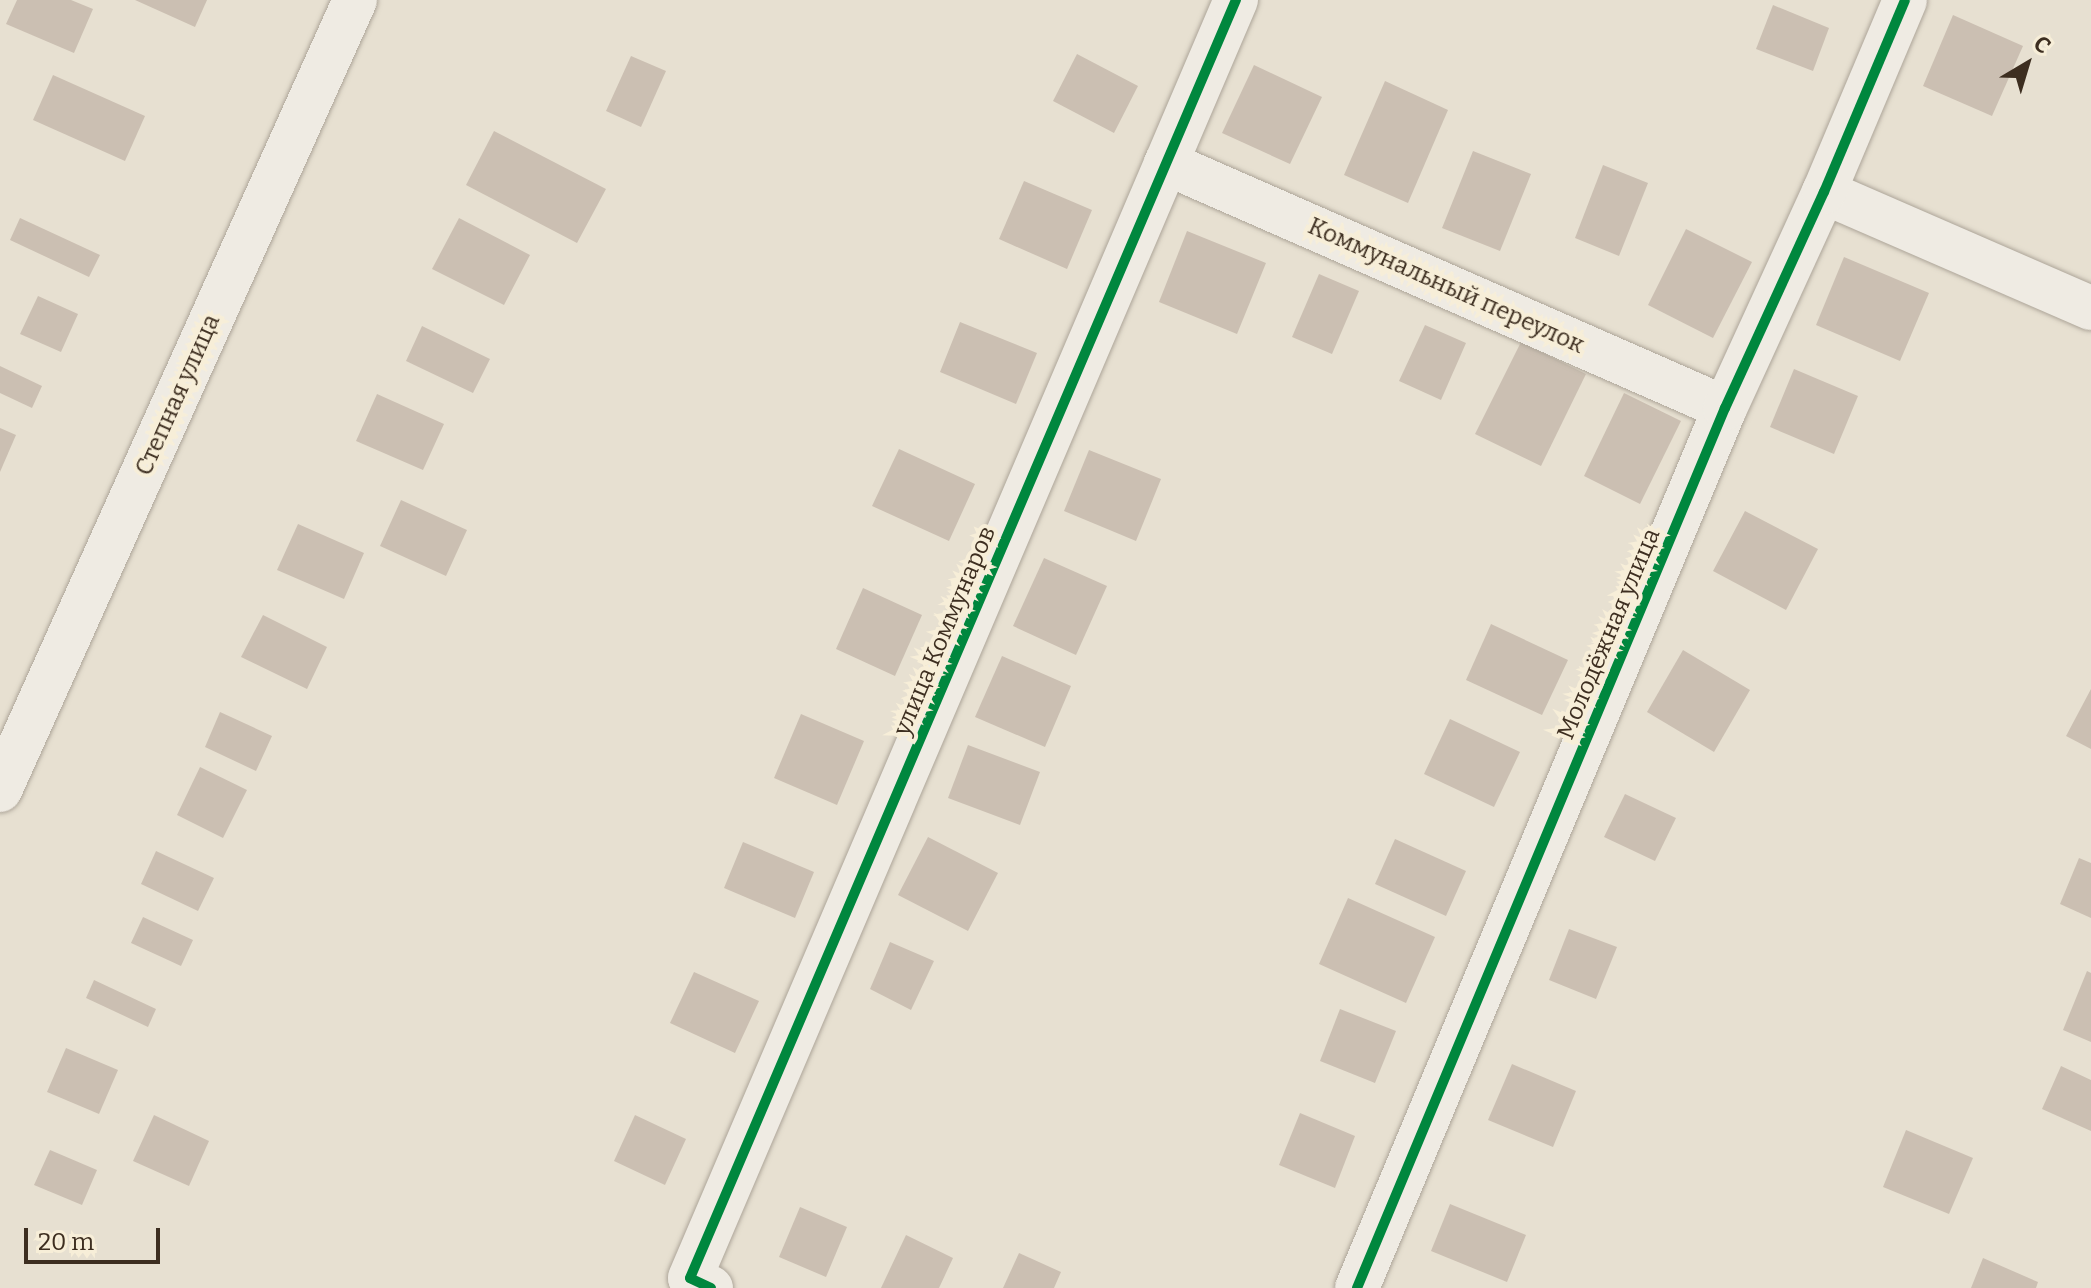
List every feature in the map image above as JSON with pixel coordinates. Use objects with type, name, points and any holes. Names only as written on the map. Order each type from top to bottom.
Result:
[{"type":"street","name":"Степная улица","points":[[0,790],[355,0]]},
{"type":"street","name":"улица Коммунаров","points":[[700,1283],[1236,0]]},
{"type":"street","name":"Молодёжная улица","points":[[1357,1288],[1725,408],[1824,192],[1905,0]]},
{"type":"street","name":"Коммунальный переулок","points":[[1166,163],[1725,408]]},
{"type":"street","points":[[1824,192],[2091,308]]},
{"type":"building","points":[[17,0],[71,0],[93,9],[74,53],[6,24]]},
{"type":"building","points":[[135,0],[207,0],[195,27]]},
{"type":"building","points":[[1773,5],[1829,28],[1813,71],[1756,49]]},
{"type":"building","points":[[1953,15],[2023,46],[1992,116],[1923,86]]},
{"type":"building","points":[[1077,54],[1138,86],[1114,133],[1053,101]]},
{"type":"building","points":[[631,56],[666,71],[641,127],[606,111]]},
{"type":"building","points":[[1254,65],[1322,97],[1290,164],[1222,133]]},
{"type":"building","points":[[53,75],[145,116],[125,161],[33,120]]},
{"type":"building","points":[[1385,81],[1448,110],[1408,203],[1344,175]]},
{"type":"building","points":[[494,131],[606,189],[577,243],[466,185]]},
{"type":"building","points":[[1473,151],[1531,174],[1500,251],[1442,228]]},
{"type":"building","points":[[1603,165],[1648,183],[1619,256],[1575,238]]},
{"type":"building","points":[[1024,181],[1092,210],[1067,269],[999,239]]},
{"type":"building","points":[[20,218],[100,255],[89,277],[10,240]]},
{"type":"building","points":[[459,218],[530,255],[504,305],[432,269]]},
{"type":"building","points":[[1686,229],[1752,262],[1713,338],[1648,305]]},
{"type":"building","points":[[1187,231],[1266,263],[1237,334],[1159,302]]},
{"type":"building","points":[[1844,257],[1929,293],[1900,361],[1816,325]]},
{"type":"building","points":[[1319,274],[1359,291],[1332,354],[1292,337]]},
{"type":"building","points":[[38,296],[78,314],[61,352],[20,334]]},
{"type":"building","points":[[960,322],[1037,353],[1016,404],[940,372]]},
{"type":"building","points":[[1425,325],[1466,343],[1441,400],[1399,381]]},
{"type":"building","points":[[422,326],[490,359],[473,393],[406,361]]},
{"type":"building","points":[[1521,342],[1586,374],[1541,466],[1475,434]]},
{"type":"building","points":[[0,366],[42,386],[32,408],[0,393]]},
{"type":"building","points":[[1794,369],[1858,396],[1834,454],[1770,427]]},
{"type":"building","points":[[1624,393],[1681,421],[1640,504],[1584,476]]},
{"type":"building","points":[[377,394],[444,424],[423,470],[356,441]]},
{"type":"building","points":[[0,428],[16,435],[0,472]]},
{"type":"building","points":[[899,449],[975,484],[949,541],[872,506]]},
{"type":"building","points":[[1089,450],[1161,479],[1136,541],[1064,511]]},
{"type":"building","points":[[401,500],[467,530],[446,576],[380,546]]},
{"type":"building","points":[[1745,511],[1818,549],[1786,610],[1713,571]]},
{"type":"building","points":[[298,524],[364,553],[344,599],[277,570]]},
{"type":"building","points":[[1044,558],[1107,586],[1076,655],[1013,626]]},
{"type":"building","points":[[863,588],[922,615],[895,676],[836,649]]},
{"type":"building","points":[[263,615],[327,647],[307,689],[241,657]]},
{"type":"building","points":[[1491,624],[1568,660],[1542,715],[1466,680]]},
{"type":"building","points":[[1683,650],[1750,690],[1714,752],[1647,712]]},
{"type":"building","points":[[1002,656],[1071,686],[1045,747],[975,717]]},
{"type":"building","points":[[2091,689],[2091,749],[2066,736]]},
{"type":"building","points":[[220,712],[272,736],[256,771],[205,747]]},
{"type":"building","points":[[801,714],[864,741],[837,805],[774,778]]},
{"type":"building","points":[[1450,719],[1520,752],[1494,807],[1424,774]]},
{"type":"building","points":[[968,745],[1040,772],[1020,825],[948,798]]},
{"type":"building","points":[[200,767],[247,790],[223,838],[177,815]]},
{"type":"building","points":[[1625,794],[1676,818],[1655,861],[1604,837]]},
{"type":"building","points":[[928,837],[998,873],[968,931],[898,895]]},
{"type":"building","points":[[1395,839],[1466,871],[1446,916],[1375,884]]},
{"type":"building","points":[[743,842],[814,872],[795,918],[724,888]]},
{"type":"building","points":[[156,851],[214,878],[198,911],[141,884]]},
{"type":"building","points":[[2079,858],[2091,863],[2091,918],[2060,904]]},
{"type":"building","points":[[1348,898],[1435,937],[1406,1003],[1319,964]]},
{"type":"building","points":[[143,917],[193,940],[181,966],[131,943]]},
{"type":"building","points":[[1569,929],[1617,947],[1596,999],[1549,980]]},
{"type":"building","points":[[890,942],[934,961],[911,1010],[870,989]]},
{"type":"building","points":[[2087,971],[2091,973],[2091,1042],[2063,1030]]},
{"type":"building","points":[[694,972],[759,1001],[735,1053],[670,1023]]},
{"type":"building","points":[[94,980],[156,1009],[148,1027],[86,998]]},
{"type":"building","points":[[1340,1009],[1396,1031],[1375,1083],[1320,1061]]},
{"type":"building","points":[[66,1048],[118,1070],[99,1114],[47,1092]]},
{"type":"building","points":[[1512,1064],[1576,1091],[1553,1147],[1488,1120]]},
{"type":"building","points":[[2061,1066],[2091,1080],[2091,1131],[2042,1109]]},
{"type":"building","points":[[1300,1113],[1355,1136],[1335,1188],[1279,1165]]},
{"type":"building","points":[[154,1115],[209,1141],[189,1186],[133,1161]]},
{"type":"building","points":[[635,1115],[686,1139],[665,1185],[614,1161]]},
{"type":"building","points":[[1906,1130],[1973,1158],[1949,1214],[1883,1187]]},
{"type":"building","points":[[50,1150],[97,1170],[82,1205],[34,1185]]},
{"type":"building","points":[[1450,1204],[1526,1235],[1507,1282],[1431,1251]]},
{"type":"building","points":[[800,1207],[847,1227],[826,1277],[779,1257]]},
{"type":"building","points":[[906,1235],[953,1258],[939,1288],[881,1288]]},
{"type":"building","points":[[1019,1253],[1061,1272],[1054,1288],[1003,1288]]},
{"type":"building","points":[[1983,1258],[2038,1282],[2036,1288],[1971,1288]]},
{"type":"cycle path","points":[[711,1288],[690,1278],[1236,0]]},
{"type":"cycle path","points":[[1357,1288],[1725,408],[1824,192],[1905,0]]}]
